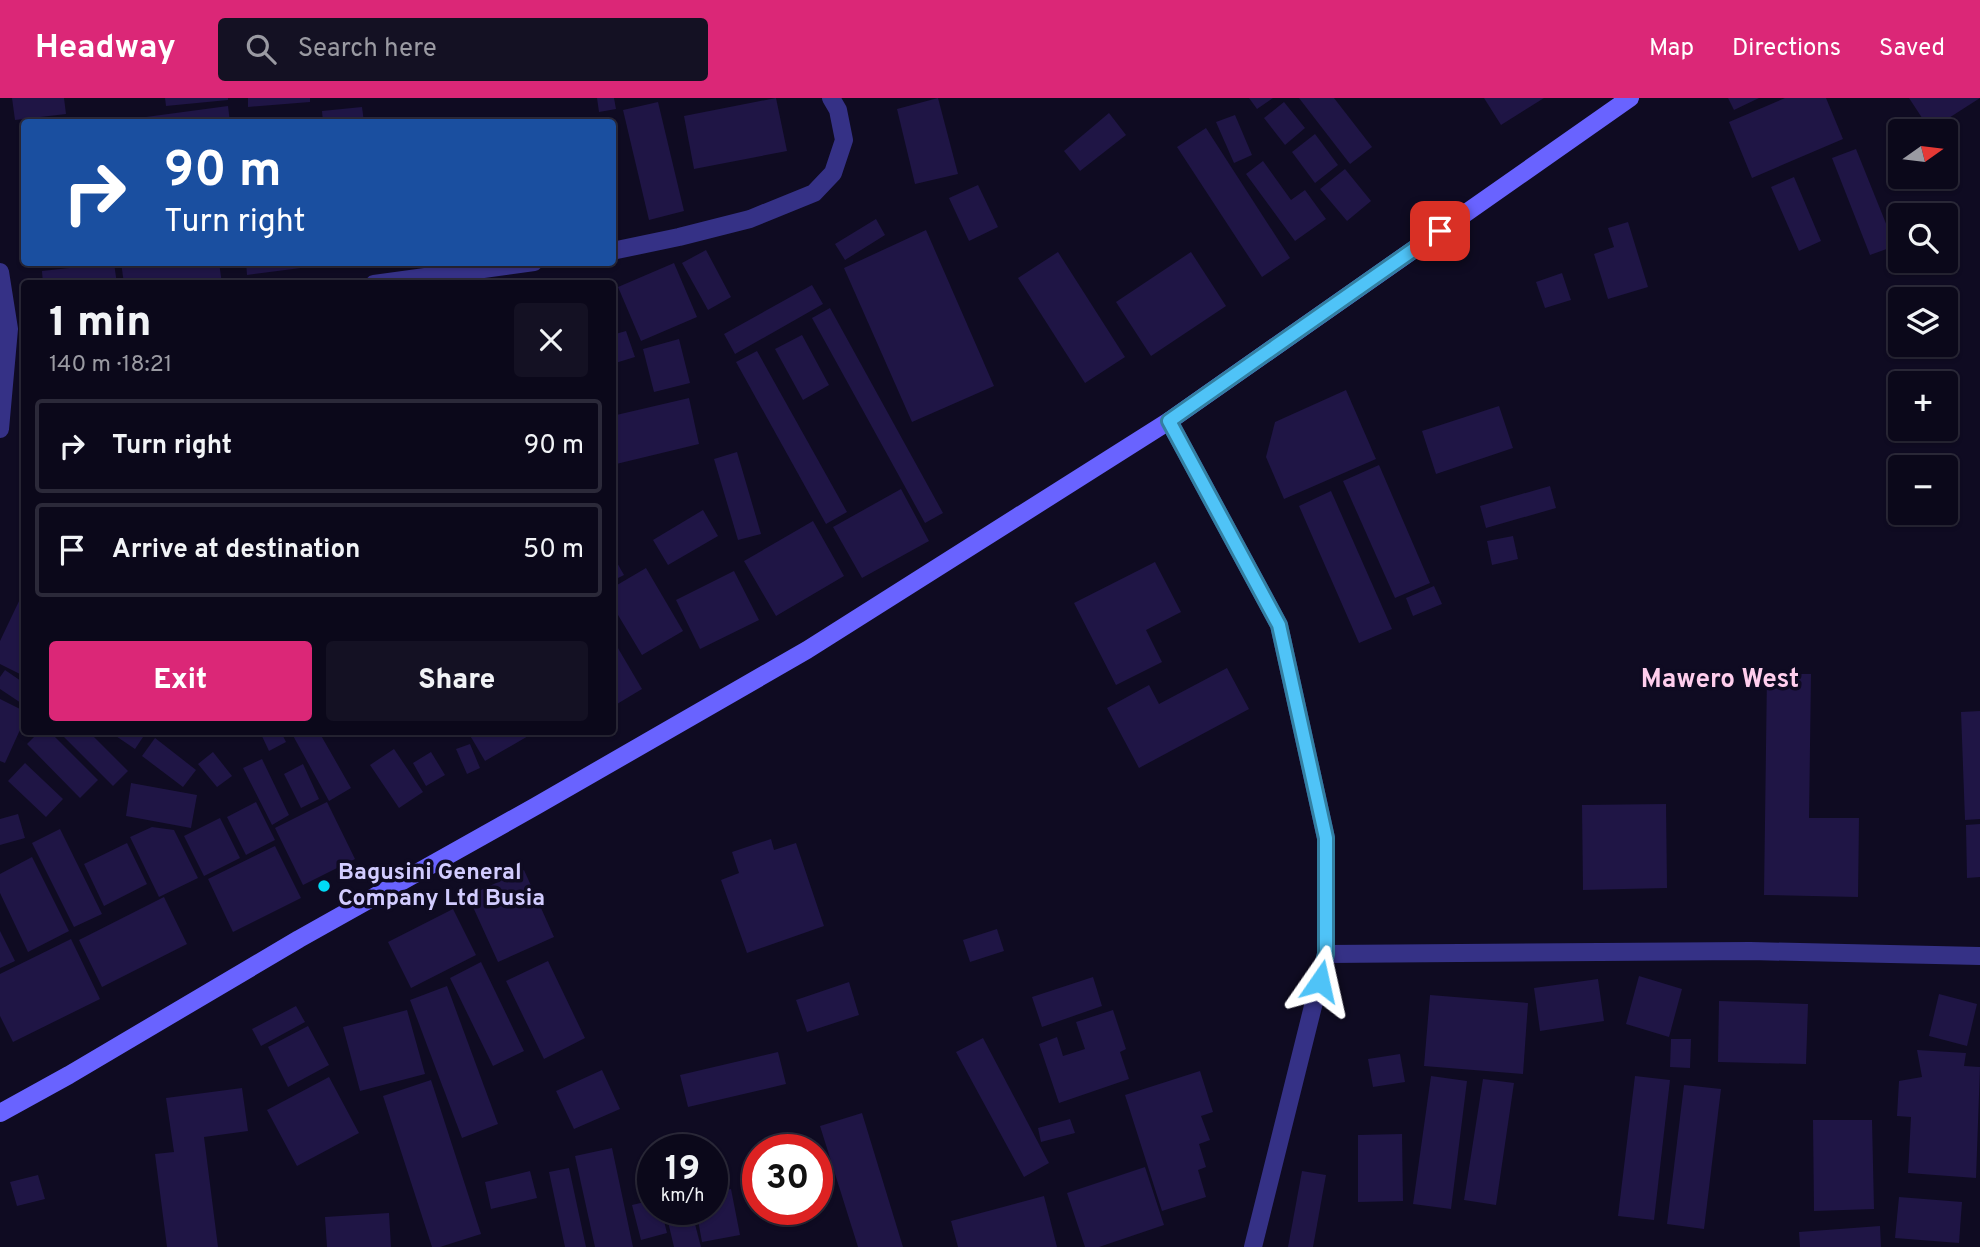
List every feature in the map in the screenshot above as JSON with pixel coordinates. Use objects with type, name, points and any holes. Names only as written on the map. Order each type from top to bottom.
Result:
[{"type":"main road","points":[[0,1113],[299,939],[807,650],[1169,421],[1630,98]]},
{"type":"street","points":[[616,250],[750,219],[814,193],[833,173],[844,140],[838,110],[831,98]]},
{"type":"street","points":[[403,280],[505,266]]},
{"type":"street","points":[[0,272],[17,328],[0,429]]},
{"type":"street","points":[[1169,421],[1279,625],[1326,838],[1326,954],[1253,1247]]},
{"type":"street","points":[[1326,954],[1750,951],[1980,956]]},
{"type":"building","points":[[12,98],[64,98],[66,114],[15,120]]},
{"type":"building","points":[[165,98],[228,98],[228,100],[166,106]]},
{"type":"building","points":[[248,98],[310,98],[310,102],[248,107]]},
{"type":"building","points":[[597,98],[614,98],[616,109],[599,112]]},
{"type":"building","points":[[776,98],[787,151],[694,169],[684,116]]},
{"type":"building","points":[[938,98],[958,174],[915,184],[897,109]]},
{"type":"building","points":[[1249,98],[1273,98],[1257,109]]},
{"type":"building","points":[[1299,98],[1334,98],[1372,147],[1350,164]]},
{"type":"building","points":[[1484,98],[1544,98],[1501,125]]},
{"type":"building","points":[[1728,98],[1759,98],[1734,110]]},
{"type":"building","points":[[1785,98],[1826,98],[1843,139],[1752,178],[1729,122]]},
{"type":"building","points":[[1909,98],[1980,98],[1947,119],[1923,119]]},
{"type":"building","points":[[658,102],[684,211],[649,220],[623,110]]},
{"type":"building","points":[[1284,102],[1305,128],[1285,145],[1264,118]]},
{"type":"building","points":[[228,106],[230,119],[131,119]]},
{"type":"building","points":[[362,107],[364,119],[323,119],[322,111]]},
{"type":"building","points":[[1109,113],[1126,135],[1080,171],[1064,151]]},
{"type":"building","points":[[1235,115],[1252,155],[1234,163],[1216,122]]},
{"type":"building","points":[[1206,128],[1290,258],[1262,277],[1177,147]]},
{"type":"building","points":[[1315,134],[1338,165],[1315,183],[1292,152]]},
{"type":"building","points":[[1856,149],[1888,229],[1888,249],[1870,255],[1832,158]]},
{"type":"building","points":[[1263,161],[1291,200],[1305,190],[1326,219],[1295,241],[1246,174]]},
{"type":"building","points":[[1345,169],[1371,201],[1347,221],[1320,189]]},
{"type":"building","points":[[1794,177],[1821,241],[1799,251],[1771,187]]},
{"type":"building","points":[[978,185],[998,227],[969,241],[949,198]]},
{"type":"building","points":[[876,219],[885,235],[845,260],[835,244]]},
{"type":"building","points":[[1628,222],[1648,287],[1608,299],[1594,254],[1614,247],[1608,228]]},
{"type":"building","points":[[926,230],[994,386],[912,422],[844,268]]},
{"type":"building","points":[[706,250],[731,297],[708,310],[682,263]]},
{"type":"building","points":[[1058,252],[1125,357],[1085,383],[1018,278]]},
{"type":"building","points":[[1191,252],[1226,306],[1151,356],[1116,302]]},
{"type":"building","points":[[674,263],[697,317],[641,341],[618,287]]},
{"type":"building","points":[[114,266],[116,280],[43,280],[42,271]]},
{"type":"building","points":[[122,266],[220,266],[221,280],[123,280]]},
{"type":"building","points":[[246,266],[317,266],[247,275]]},
{"type":"building","points":[[1562,273],[1571,300],[1545,308],[1536,282]]},
{"type":"building","points":[[812,285],[823,304],[735,354],[724,334]]},
{"type":"building","points":[[830,308],[943,513],[925,523],[812,318]]},
{"type":"building","points":[[626,331],[635,357],[616,363],[616,334]]},
{"type":"building","points":[[802,335],[829,385],[803,400],[775,349]]},
{"type":"building","points":[[679,339],[690,383],[654,392],[643,349]]},
{"type":"building","points":[[757,351],[847,512],[826,524],[736,362]]},
{"type":"building","points":[[1346,390],[1376,459],[1284,499],[1266,457],[1275,422]]},
{"type":"building","points":[[689,398],[699,444],[616,464],[616,415]]},
{"type":"building","points":[[1499,406],[1513,448],[1436,474],[1422,431]]},
{"type":"building","points":[[737,452],[761,534],[738,540],[714,459]]},
{"type":"building","points":[[1379,465],[1430,583],[1395,598],[1343,481]]},
{"type":"building","points":[[1550,486],[1556,508],[1486,528],[1480,506]]},
{"type":"building","points":[[901,489],[929,541],[862,578],[833,527]]},
{"type":"building","points":[[1331,491],[1392,629],[1359,643],[1299,506]]},
{"type":"building","points":[[703,510],[718,536],[668,565],[653,540]]},
{"type":"building","points":[[813,521],[844,576],[776,616],[744,561]]},
{"type":"building","points":[[1513,536],[1518,559],[1492,565],[1487,541]]},
{"type":"building","points":[[616,561],[624,575],[616,579]]},
{"type":"building","points":[[1155,562],[1181,612],[1146,630],[1162,662],[1116,685],[1074,603]]},
{"type":"building","points":[[646,568],[683,631],[642,655],[616,612],[616,586]]},
{"type":"building","points":[[734,571],[759,620],[700,649],[676,600]]},
{"type":"building","points":[[1434,586],[1442,604],[1413,616],[1406,598]]},
{"type":"building","points":[[21,597],[21,674],[0,664],[0,641]]},
{"type":"building","points":[[616,645],[642,689],[616,705]]},
{"type":"building","points":[[1227,668],[1249,709],[1139,768],[1107,708],[1149,685],[1159,704]]},
{"type":"building","points":[[5,670],[21,681],[21,703],[0,689],[0,677]]},
{"type":"building","points":[[1767,674],[1811,674],[1809,818],[1859,818],[1858,897],[1764,895]]},
{"type":"building","points":[[0,699],[21,710],[21,728],[5,763],[0,761]]},
{"type":"building","points":[[1980,711],[1980,819],[1965,820],[1961,712]]},
{"type":"building","points":[[36,735],[53,735],[98,780],[80,798],[27,744]]},
{"type":"building","points":[[62,735],[92,735],[128,771],[113,786]]},
{"type":"building","points":[[114,735],[144,735],[135,749]]},
{"type":"building","points":[[261,735],[282,735],[286,742],[269,751]]},
{"type":"building","points":[[293,735],[321,735],[351,788],[329,801]]},
{"type":"building","points":[[470,735],[530,735],[485,761]]},
{"type":"building","points":[[155,738],[196,770],[183,787],[142,756]]},
{"type":"building","points":[[470,744],[480,768],[467,774],[456,749]]},
{"type":"building","points":[[394,749],[423,792],[399,808],[370,765]]},
{"type":"building","points":[[213,752],[232,776],[217,787],[198,764]]},
{"type":"building","points":[[431,752],[445,775],[426,786],[413,763]]},
{"type":"building","points":[[262,759],[289,815],[272,825],[243,768]]},
{"type":"building","points":[[25,763],[63,799],[46,817],[8,781]]},
{"type":"building","points":[[303,764],[319,799],[301,808],[284,774]]},
{"type":"building","points":[[131,783],[197,795],[191,828],[126,816]]},
{"type":"building","points":[[256,802],[275,840],[246,855],[227,817]]},
{"type":"building","points":[[327,802],[355,859],[303,885],[275,828]]},
{"type":"building","points":[[1666,804],[1667,888],[1583,890],[1582,805]]},
{"type":"building","points":[[18,814],[25,838],[0,845],[0,819]]},
{"type":"building","points":[[220,818],[240,858],[204,876],[184,836]]},
{"type":"building","points":[[1980,824],[1980,877],[1967,878],[1966,825]]},
{"type":"building","points":[[152,827],[174,830],[198,878],[159,897],[130,837]]},
{"type":"building","points":[[60,829],[102,914],[74,927],[32,843]]},
{"type":"building","points":[[771,839],[774,850],[796,843],[824,926],[747,953],[721,880],[739,873],[732,852]]},
{"type":"building","points":[[127,843],[147,884],[104,906],[84,864]]},
{"type":"building","points":[[275,846],[301,898],[233,932],[208,879]]},
{"type":"building","points":[[32,857],[69,931],[28,952],[0,893],[0,874]]},
{"type":"building","points":[[524,870],[554,937],[498,962],[468,896]]},
{"type":"building","points":[[164,897],[187,944],[102,987],[79,940]]},
{"type":"building","points":[[453,909],[476,955],[411,988],[388,942]]},
{"type":"building","points":[[997,929],[1004,951],[970,962],[963,940]]},
{"type":"building","points":[[0,931],[15,961],[0,968]]},
{"type":"building","points":[[71,939],[100,999],[13,1042],[0,1016],[0,974]]},
{"type":"building","points":[[548,961],[585,1038],[544,1059],[506,981]]},
{"type":"building","points":[[481,962],[524,1051],[493,1066],[450,978]]},
{"type":"building","points":[[1639,976],[1682,989],[1669,1037],[1626,1024]]},
{"type":"building","points":[[1093,977],[1102,1006],[1042,1027],[1032,997]]},
{"type":"building","points":[[1598,979],[1604,1021],[1540,1031],[1534,988]]},
{"type":"building","points":[[849,982],[859,1015],[807,1032],[796,1000]]},
{"type":"building","points":[[447,986],[498,1124],[462,1138],[410,1000]]},
{"type":"building","points":[[1939,994],[1977,1004],[1967,1046],[1929,1036]]},
{"type":"building","points":[[1430,995],[1528,1003],[1523,1074],[1424,1066]]},
{"type":"building","points":[[1719,1001],[1808,1004],[1806,1064],[1718,1062]]},
{"type":"building","points":[[296,1006],[305,1022],[261,1046],[252,1029]]},
{"type":"building","points":[[407,1010],[425,1074],[360,1091],[343,1027]]},
{"type":"building","points":[[1113,1010],[1126,1049],[1120,1052],[1129,1079],[1059,1103],[1039,1044],[1057,1037],[1063,1056],[1085,1049],[1076,1022]]},
{"type":"building","points":[[308,1026],[329,1065],[288,1087],[268,1047]]},
{"type":"building","points":[[983,1038],[1049,1163],[1024,1177],[956,1052]]},
{"type":"building","points":[[1671,1039],[1691,1039],[1690,1068],[1670,1067]]},
{"type":"building","points":[[1917,1050],[1966,1053],[1964,1066],[1980,1067],[1976,1178],[1908,1173],[1911,1117],[1897,1116],[1899,1081],[1922,1077]]},
{"type":"building","points":[[778,1052],[786,1084],[688,1107],[680,1075]]},
{"type":"building","points":[[1400,1054],[1405,1082],[1373,1087],[1368,1059]]},
{"type":"building","points":[[602,1070],[620,1109],[574,1129],[556,1091]]},
{"type":"building","points":[[1200,1071],[1213,1112],[1201,1116],[1210,1140],[1199,1144],[1206,1167],[1198,1170],[1206,1197],[1162,1211],[1125,1095]]},
{"type":"building","points":[[1431,1076],[1467,1081],[1451,1209],[1413,1204]]},
{"type":"building","points":[[1635,1076],[1670,1080],[1654,1220],[1618,1216]]},
{"type":"building","points":[[329,1077],[359,1133],[297,1166],[267,1110]]},
{"type":"building","points":[[1483,1079],[1514,1083],[1496,1205],[1464,1200]]},
{"type":"building","points":[[431,1080],[481,1234],[440,1247],[432,1247],[383,1096]]},
{"type":"building","points":[[1684,1085],[1721,1089],[1704,1229],[1667,1224]]},
{"type":"building","points":[[242,1088],[248,1131],[204,1137],[218,1247],[167,1247],[155,1154],[174,1152],[166,1098]]},
{"type":"building","points":[[862,1113],[903,1247],[858,1247],[833,1167],[833,1134],[823,1134],[820,1126]]},
{"type":"building","points":[[1070,1119],[1075,1133],[1041,1142],[1038,1128]]},
{"type":"building","points":[[1813,1120],[1872,1120],[1874,1209],[1814,1211]]},
{"type":"building","points":[[1402,1134],[1403,1201],[1358,1202],[1358,1135]]},
{"type":"building","points":[[612,1148],[633,1247],[595,1247],[575,1156]]},
{"type":"building","points":[[1145,1167],[1164,1225],[1099,1247],[1085,1247],[1067,1193]]},
{"type":"building","points":[[569,1168],[586,1247],[565,1247],[549,1172]]},
{"type":"building","points":[[530,1171],[537,1198],[491,1209],[485,1182]]},
{"type":"building","points":[[1302,1171],[1326,1175],[1313,1247],[1288,1247]]},
{"type":"building","points":[[38,1175],[45,1199],[17,1206],[10,1182]]},
{"type":"building","points":[[731,1189],[740,1235],[702,1242],[699,1225],[728,1225],[728,1190]]},
{"type":"building","points":[[1044,1196],[1057,1247],[958,1247],[951,1221]]},
{"type":"building","points":[[1899,1197],[1962,1202],[1959,1243],[1895,1238]]},
{"type":"building","points":[[637,1204],[637,1224],[632,1205]]},
{"type":"building","points":[[389,1213],[391,1247],[327,1247],[325,1217]]},
{"type":"building","points":[[637,1225],[665,1225],[667,1233],[641,1240]]},
{"type":"building","points":[[669,1225],[695,1225],[701,1247],[674,1247]]},
{"type":"building","points":[[1880,1226],[1881,1247],[1800,1247],[1799,1232]]},
{"type":"place","name":"Bagusini General Company Ltd Busia","points":[[324,886]]},
{"type":"district","name":"Mawero West","points":[[1720,680]]},
{"type":"route","points":[[1320,981],[1326,954],[1326,838],[1279,625],[1169,421],[1440,231]]}]
